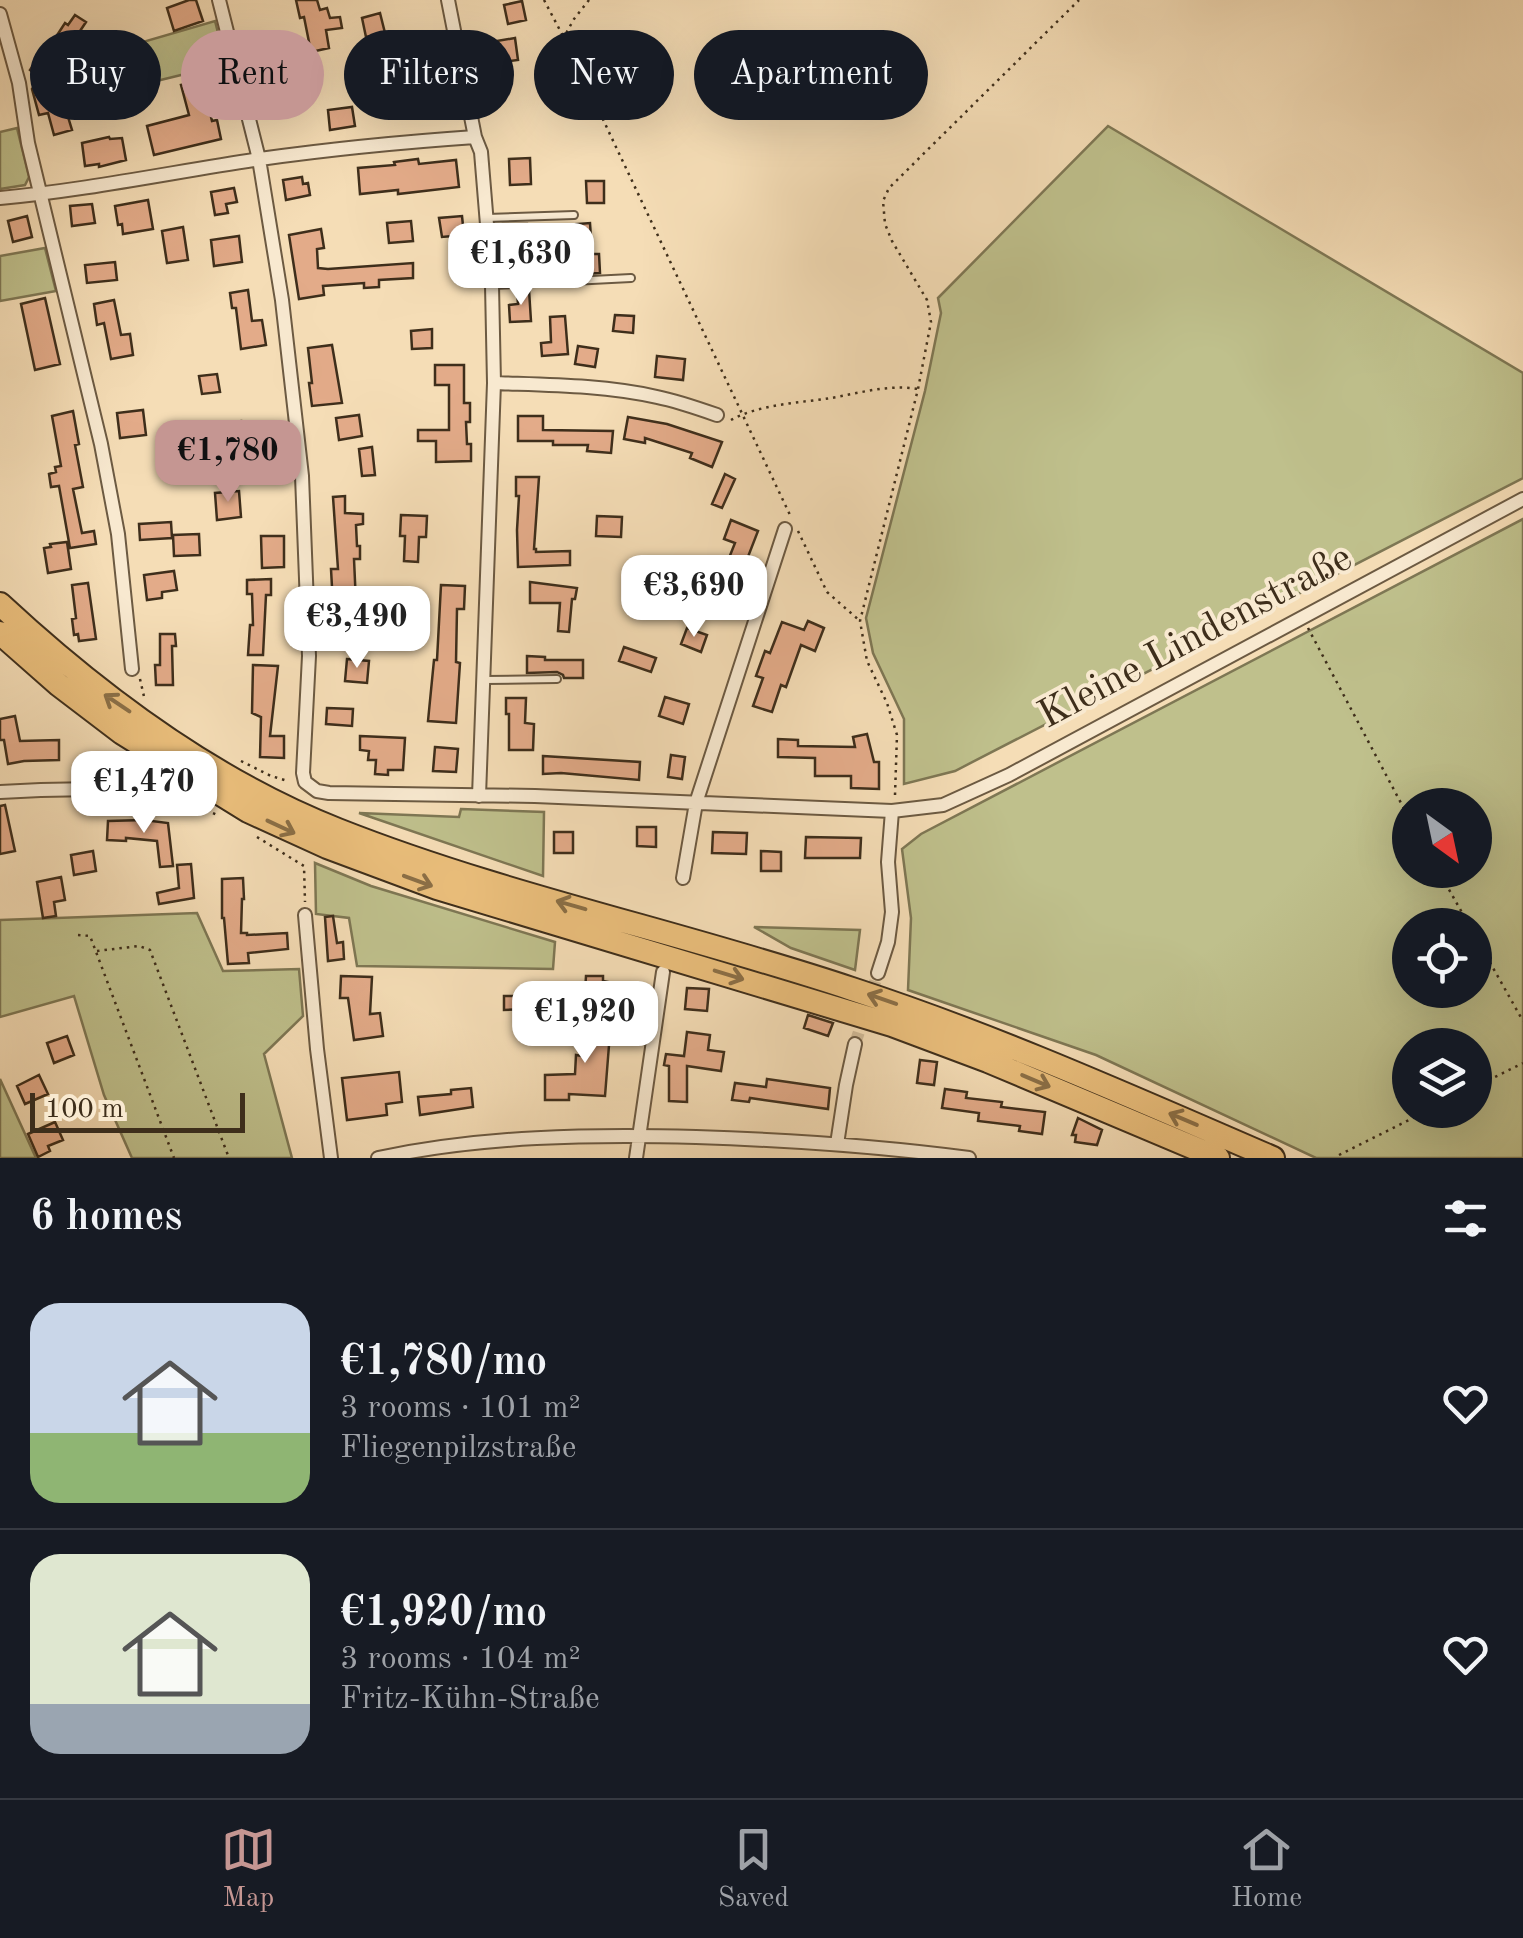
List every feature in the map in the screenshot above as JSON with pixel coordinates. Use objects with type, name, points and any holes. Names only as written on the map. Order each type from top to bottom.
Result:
[{"type":"highway","points":[[0,604],[99,691],[208,764],[264,796],[336,829],[444,868],[793,970],[942,1020],[1273,1158]]},
{"type":"highway","points":[[0,634],[59,685],[167,763],[248,811],[326,848],[437,888],[892,1024],[1218,1158]]},
{"type":"street","points":[[219,0],[260,159],[282,300],[302,476],[308,656],[304,778]]},
{"type":"street","points":[[448,0],[481,152],[492,285],[494,384],[479,796]]},
{"type":"street","points":[[0,14],[101,444],[118,534],[132,669]]},
{"type":"street","points":[[0,198],[260,159],[475,136]]},
{"type":"street","points":[[494,384],[585,386],[656,396],[717,414]]},
{"type":"street","name":"Kleine Lindenstraße","points":[[304,778],[317,791],[328,793],[535,796],[892,811],[943,805],[1008,775],[1523,499]]},
{"type":"street","points":[[682,878],[696,803],[785,529]]},
{"type":"street","points":[[0,792],[70,788],[171,793]]},
{"type":"street","points":[[878,974],[892,912],[888,862],[892,811]]},
{"type":"street","points":[[305,915],[331,1158]]},
{"type":"street","points":[[636,1158],[663,972]]},
{"type":"street","points":[[836,1151],[855,1044]]},
{"type":"street","points":[[378,1158],[420,1149],[581,1136],[638,1136],[966,1158]]},
{"type":"lane","points":[[486,218],[574,214]]},
{"type":"lane","points":[[492,285],[632,278]]},
{"type":"lane","points":[[484,680],[558,680]]},
{"type":"path","points":[[544,0],[560,30]]},
{"type":"path","points":[[568,30],[589,0]]},
{"type":"path","points":[[892,811],[897,735],[867,661],[860,621],[918,390],[930,336],[931,311],[892,241],[882,201],[888,188],[1078,0]]},
{"type":"path","points":[[603,120],[828,592],[860,621]]},
{"type":"path","points":[[742,414],[889,388],[918,390]]},
{"type":"path","points":[[1303,618],[1393,788]]},
{"type":"path","points":[[132,669],[140,677],[145,701]]},
{"type":"path","points":[[234,758],[291,782],[304,778]]},
{"type":"path","points":[[171,793],[229,822]]},
{"type":"path","points":[[256,836],[304,866],[305,915]]},
{"type":"path","points":[[78,935],[90,936],[174,1158]]},
{"type":"path","points":[[96,952],[139,946],[150,950],[229,1158]]},
{"type":"path","points":[[1492,966],[1523,1022]]},
{"type":"path","points":[[1492,1079],[1523,1064]]},
{"type":"path","points":[[1339,1155],[1393,1128]]},
{"type":"green space","points":[[215,21],[217,30],[184,30]]},
{"type":"green space","points":[[181,31],[181,75],[161,80],[161,37]]},
{"type":"green space","points":[[1108,126],[1523,373],[1523,478],[955,771],[904,784],[904,719],[873,653],[866,618],[925,391],[941,313],[938,298]]},
{"type":"green space","points":[[17,128],[29,177],[25,185],[0,189],[0,132]]},
{"type":"green space","points":[[45,248],[56,291],[0,301],[0,256]]},
{"type":"green space","points":[[1523,519],[1523,1158],[1316,1158],[1096,1055],[908,990],[911,918],[902,849],[921,834]]},
{"type":"green space","points":[[461,809],[544,812],[543,876],[359,813],[459,817]]},
{"type":"green space","points":[[315,863],[371,886],[555,942],[553,969],[357,966],[349,918],[316,914]]},
{"type":"green space","points":[[197,913],[223,971],[299,969],[303,1016],[264,1054],[292,1158],[132,1158],[104,1095],[74,996],[0,1017],[0,920]]},
{"type":"green space","points":[[754,927],[860,930],[855,970],[791,948]]},
{"type":"green space","points":[[0,1079],[36,1158],[0,1158]]},
{"type":"building","points":[[196,0],[203,21],[174,31],[167,8]]},
{"type":"building","points":[[296,0],[317,0],[320,10],[327,8],[330,18],[340,17],[342,28],[326,30],[329,48],[324,49],[324,30],[307,30],[304,17],[300,18]]},
{"type":"building","points":[[522,1],[526,20],[508,24],[504,5]]},
{"type":"building","points":[[380,13],[384,30],[365,30],[362,18]]},
{"type":"building","points":[[75,15],[86,22],[81,30],[60,30],[65,23],[68,25]]},
{"type":"building","points":[[344,108],[344,120],[354,120],[355,126],[330,130],[328,110]]},
{"type":"building","points":[[181,117],[217,120],[221,139],[154,155],[147,126]]},
{"type":"building","points":[[50,120],[69,120],[72,130],[54,135]]},
{"type":"building","points":[[122,138],[126,160],[99,167],[85,166],[82,143]]},
{"type":"building","points":[[530,158],[531,184],[510,185],[509,159]]},
{"type":"building","points":[[418,159],[419,164],[456,160],[459,187],[360,194],[358,168]]},
{"type":"building","points":[[302,177],[303,184],[308,183],[310,195],[286,200],[283,180]]},
{"type":"building","points":[[586,181],[604,181],[604,203],[587,203]]},
{"type":"building","points":[[234,188],[237,202],[226,204],[228,213],[215,215],[211,192]]},
{"type":"building","points":[[148,200],[153,229],[123,234],[115,206]]},
{"type":"building","points":[[92,204],[95,223],[72,226],[70,206]]},
{"type":"building","points":[[27,216],[32,237],[13,242],[8,221]]},
{"type":"building","points":[[462,216],[464,235],[442,237],[439,218]]},
{"type":"building","points":[[411,221],[413,241],[389,243],[387,223]]},
{"type":"building","points":[[590,223],[592,254],[599,254],[600,273],[582,274],[579,240],[567,241],[566,225]]},
{"type":"building","points":[[503,224],[527,224],[531,276],[507,277]]},
{"type":"building","points":[[183,227],[188,260],[167,263],[162,231]]},
{"type":"building","points":[[321,229],[324,248],[317,249],[318,268],[413,263],[413,278],[379,280],[379,287],[364,288],[364,283],[323,286],[324,295],[299,299],[289,235]]},
{"type":"building","points":[[239,236],[242,262],[214,266],[211,240]]},
{"type":"building","points":[[115,262],[117,280],[87,283],[85,265]]},
{"type":"building","points":[[248,290],[252,321],[262,320],[266,345],[241,349],[230,293]]},
{"type":"building","points":[[529,290],[531,321],[510,322],[509,305],[518,304],[517,291]]},
{"type":"building","points":[[45,298],[60,364],[35,370],[21,304]]},
{"type":"building","points":[[114,300],[121,335],[130,334],[133,355],[111,359],[104,323],[97,325],[94,304]]},
{"type":"building","points":[[615,315],[634,316],[633,333],[613,331]]},
{"type":"building","points":[[565,316],[568,354],[542,356],[541,343],[551,342],[550,317]]},
{"type":"building","points":[[432,329],[432,348],[412,349],[411,331]]},
{"type":"building","points":[[332,345],[342,403],[312,406],[308,348]]},
{"type":"building","points":[[578,346],[598,349],[595,367],[575,364]]},
{"type":"building","points":[[657,356],[685,359],[683,380],[655,377]]},
{"type":"building","points":[[435,365],[464,365],[464,403],[470,403],[470,422],[466,422],[471,461],[436,462],[436,441],[418,441],[418,430],[449,430],[449,385],[435,385]]},
{"type":"building","points":[[217,374],[220,392],[202,394],[199,376]]},
{"type":"building","points":[[143,410],[146,435],[120,438],[117,413]]},
{"type":"building","points":[[73,411],[83,487],[73,489],[82,533],[94,531],[96,544],[70,548],[59,486],[51,487],[49,474],[61,466],[52,416]]},
{"type":"building","points":[[359,415],[362,436],[339,440],[336,418]]},
{"type":"building","points":[[518,416],[543,416],[543,430],[613,431],[611,453],[587,451],[588,445],[518,441]]},
{"type":"building","points":[[628,417],[667,424],[722,442],[712,467],[690,458],[692,453],[645,438],[645,443],[624,439]]},
{"type":"building","points":[[241,421],[241,432],[196,436],[195,425]]},
{"type":"building","points":[[372,447],[375,475],[362,476],[359,449]]},
{"type":"building","points":[[725,474],[735,479],[722,508],[712,504]]},
{"type":"building","points":[[516,477],[539,477],[534,549],[570,551],[570,565],[518,567]]},
{"type":"building","points":[[239,491],[241,517],[217,520],[215,493]]},
{"type":"building","points":[[345,496],[345,513],[363,514],[363,524],[356,525],[360,559],[354,559],[356,603],[333,605],[331,569],[338,569],[333,497]]},
{"type":"building","points":[[401,515],[427,516],[426,537],[419,537],[418,562],[404,561]]},
{"type":"building","points":[[597,516],[622,517],[621,537],[596,536]]},
{"type":"building","points":[[731,520],[758,531],[744,567],[751,570],[744,587],[721,578],[735,543],[724,539]]},
{"type":"building","points":[[171,522],[172,538],[140,540],[139,524]]},
{"type":"building","points":[[199,534],[200,555],[174,556],[173,535]]},
{"type":"building","points":[[261,536],[284,536],[284,567],[262,568]]},
{"type":"building","points":[[67,542],[71,569],[48,573],[44,548]]},
{"type":"building","points":[[174,571],[177,590],[147,600],[144,575]]},
{"type":"building","points":[[638,571],[662,577],[657,595],[633,589]]},
{"type":"building","points":[[271,579],[271,595],[266,595],[263,655],[248,655],[253,625],[252,594],[247,594],[247,580]]},
{"type":"building","points":[[530,582],[577,588],[569,632],[558,631],[560,603],[530,603]]},
{"type":"building","points":[[88,583],[96,639],[79,641],[72,619],[76,618],[72,585]]},
{"type":"building","points":[[441,585],[465,586],[464,609],[457,609],[456,662],[460,663],[456,723],[428,721],[437,660]]},
{"type":"building","points":[[700,591],[720,598],[714,613],[695,607]]},
{"type":"building","points":[[356,617],[378,617],[377,635],[355,634]]},
{"type":"building","points":[[808,621],[824,628],[815,651],[801,645],[772,712],[753,706],[763,678],[756,676],[782,622],[804,630]]},
{"type":"building","points":[[687,628],[707,635],[701,652],[681,644]]},
{"type":"building","points":[[160,634],[175,634],[173,685],[156,685]]},
{"type":"building","points":[[624,647],[656,658],[651,672],[619,661]]},
{"type":"building","points":[[527,656],[583,660],[583,678],[564,678],[557,672],[527,673]]},
{"type":"building","points":[[347,659],[369,661],[367,683],[345,681]]},
{"type":"building","points":[[253,665],[278,666],[270,736],[284,736],[284,758],[260,757],[261,717],[252,713]]},
{"type":"building","points":[[665,697],[689,704],[683,724],[659,716]]},
{"type":"building","points":[[506,698],[526,698],[525,723],[534,724],[533,750],[509,750]]},
{"type":"building","points":[[327,708],[353,709],[352,726],[326,724]]},
{"type":"building","points":[[15,716],[20,741],[59,740],[59,760],[8,764],[4,740],[0,740],[0,719]]},
{"type":"building","points":[[867,734],[874,762],[879,762],[879,789],[851,788],[851,776],[815,776],[815,758],[778,757],[778,739],[798,740],[798,746],[855,747],[853,737]]},
{"type":"building","points":[[360,736],[405,738],[403,770],[375,774],[376,760],[368,760],[369,751],[360,750]]},
{"type":"building","points":[[435,747],[458,749],[456,772],[433,771]]},
{"type":"building","points":[[671,755],[685,757],[682,779],[668,777]]},
{"type":"building","points":[[543,756],[640,762],[639,780],[543,774]]},
{"type":"building","points":[[5,805],[15,851],[0,854],[0,806]]},
{"type":"building","points":[[108,821],[168,823],[173,866],[160,867],[157,841],[107,840]]},
{"type":"building","points":[[637,827],[656,827],[656,847],[637,846]]},
{"type":"building","points":[[554,832],[573,832],[573,853],[554,853]]},
{"type":"building","points":[[713,832],[747,833],[746,854],[712,853]]},
{"type":"building","points":[[806,837],[861,838],[860,858],[805,858]]},
{"type":"building","points":[[93,851],[96,871],[74,875],[71,855]]},
{"type":"building","points":[[761,851],[781,852],[781,871],[761,871]]},
{"type":"building","points":[[191,864],[194,898],[159,904],[157,893],[179,888],[177,865]]},
{"type":"building","points":[[61,877],[65,900],[54,902],[56,916],[43,918],[37,882]]},
{"type":"building","points":[[243,878],[241,933],[287,933],[288,949],[248,953],[249,963],[228,964],[222,879]]},
{"type":"building","points":[[333,916],[337,943],[343,942],[344,959],[328,961],[325,917]]},
{"type":"building","points":[[341,976],[372,977],[370,1014],[380,1013],[383,1036],[354,1040],[348,998],[340,998]]},
{"type":"building","points":[[586,976],[603,976],[603,981],[637,988],[630,1023],[612,1021],[617,992],[585,992]]},
{"type":"building","points":[[687,988],[709,989],[707,1011],[685,1009]]},
{"type":"building","points":[[504,996],[526,996],[527,1009],[504,1010]]},
{"type":"building","points":[[808,1015],[833,1023],[828,1036],[804,1028]]},
{"type":"building","points":[[585,1018],[611,1020],[605,1096],[569,1094],[569,1100],[545,1100],[545,1075],[575,1074],[576,1055],[582,1056]]},
{"type":"building","points":[[687,1032],[710,1035],[708,1050],[724,1052],[721,1071],[687,1066],[687,1102],[669,1101],[666,1054],[684,1056]]},
{"type":"building","points":[[67,1036],[74,1055],[54,1063],[47,1043]]},
{"type":"building","points":[[920,1060],[937,1062],[934,1085],[917,1083]]},
{"type":"building","points":[[399,1072],[402,1102],[386,1104],[387,1115],[347,1120],[342,1078]]},
{"type":"building","points":[[39,1075],[48,1094],[25,1104],[17,1086]]},
{"type":"building","points":[[767,1079],[830,1088],[828,1109],[750,1098],[749,1102],[732,1100],[735,1083],[766,1087]]},
{"type":"building","points":[[471,1088],[473,1107],[420,1115],[418,1097]]},
{"type":"building","points":[[945,1089],[967,1092],[966,1098],[1002,1102],[1001,1107],[1045,1112],[1042,1134],[1019,1131],[1020,1126],[978,1121],[979,1113],[942,1108]]},
{"type":"building","points":[[1078,1118],[1102,1130],[1097,1145],[1075,1142],[1076,1135],[1072,1135]]},
{"type":"building","points":[[55,1122],[63,1140],[48,1146],[50,1151],[38,1157],[28,1134]]},
{"type":"tunnel","points":[[855,1044],[878,973]]}]
